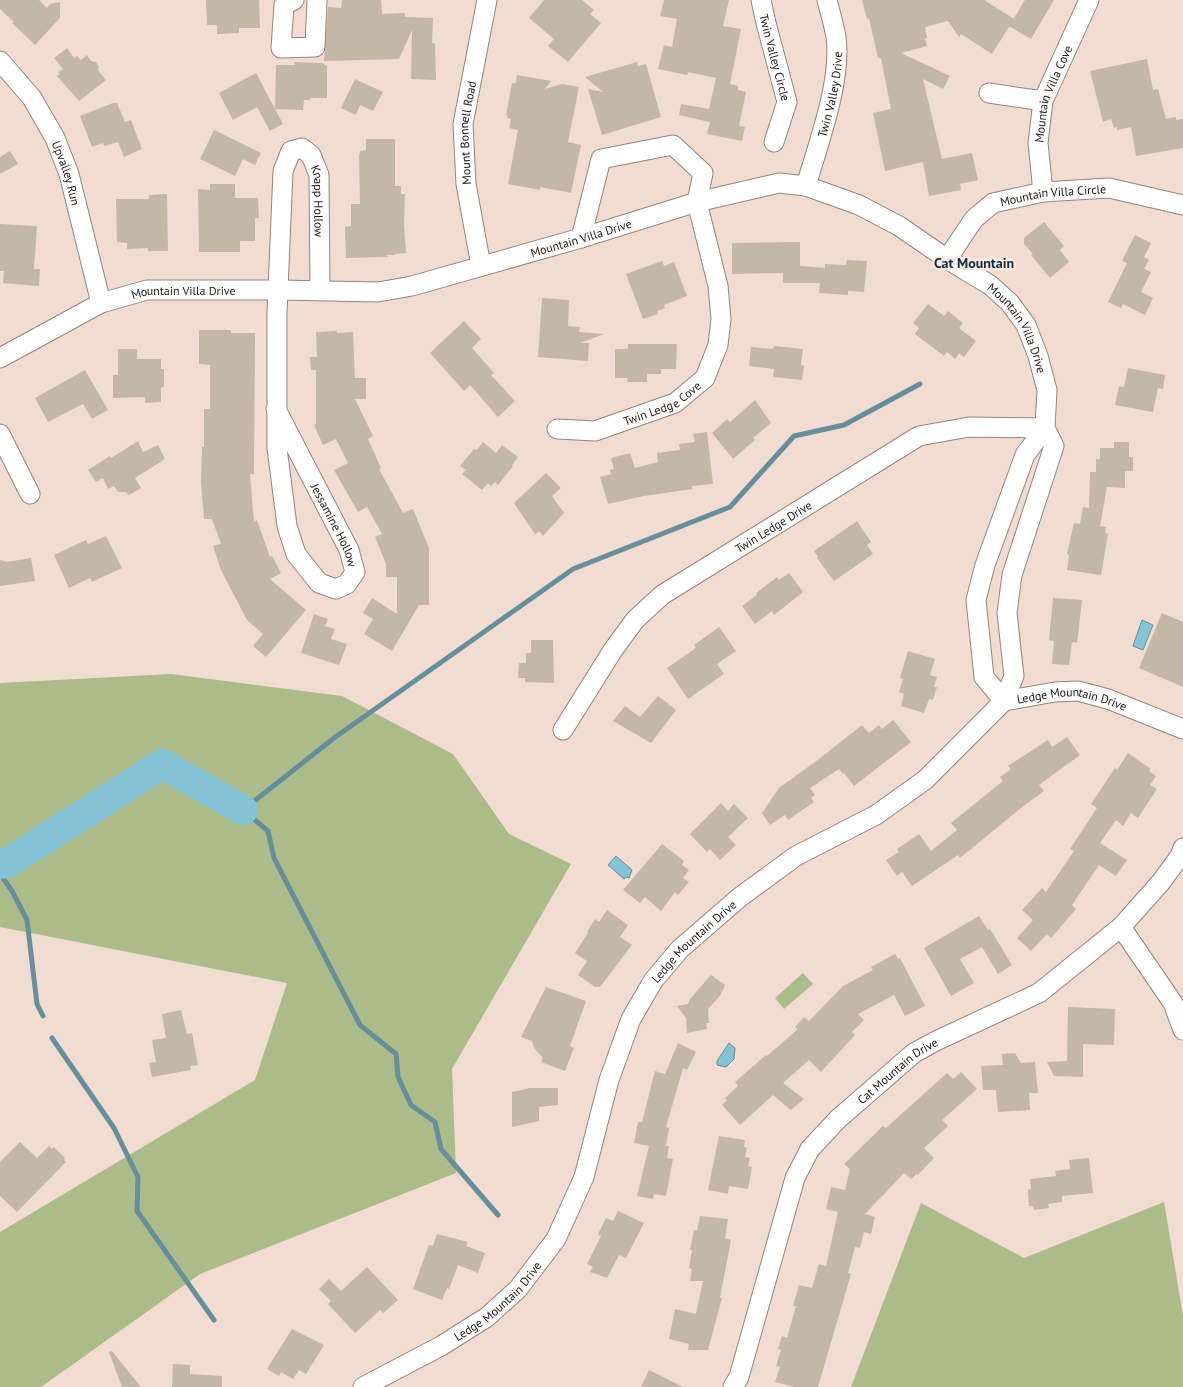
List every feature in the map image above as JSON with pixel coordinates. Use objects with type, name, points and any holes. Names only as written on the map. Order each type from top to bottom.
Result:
[{"type":"street","points":[[294,0],[284,5],[282,48],[316,47],[317,0]]},
{"type":"street","name":"Mount Bonnell Road","points":[[480,266],[466,184],[463,124],[487,0]]},
{"type":"street","name":"Twin Valley Circle","points":[[761,0],[787,102],[774,142]]},
{"type":"street","name":"Twin Valley Drive","points":[[806,186],[832,95],[836,66],[836,38],[827,0]]},
{"type":"street","name":"Mountain Villa Cove","points":[[1043,192],[1038,143],[1043,101],[1089,0]]},
{"type":"street","name":"Upvalley Run","points":[[0,61],[32,98],[54,138],[68,174],[101,303]]},
{"type":"street","points":[[989,93],[1043,101]]},
{"type":"street","points":[[581,238],[601,159],[673,145],[703,173],[697,202]]},
{"type":"street","name":"Knapp Hollow","points":[[278,290],[283,171],[291,151],[302,148],[311,155],[319,175],[320,290]]},
{"type":"street","name":"Mountain Villa Drive","points":[[0,358],[101,303],[147,290],[378,292],[412,286],[581,238],[697,202],[779,184],[806,186],[858,205],[899,226],[947,259],[990,284],[1010,303],[1026,325],[1038,356],[1047,390],[1045,428],[1054,446],[1012,575],[1007,613],[1014,676],[1004,701]]},
{"type":"street","name":"Mountain Villa Circle","points":[[947,259],[974,219],[994,203],[1043,192],[1109,188],[1183,205]]},
{"type":"street","name":"Twin Ledge Cove","points":[[557,429],[595,431],[675,403],[705,378],[718,346],[721,319],[718,286],[697,202]]},
{"type":"street","name":"Jessamine Hollow","points":[[276,409],[349,550],[355,572],[347,584],[336,589],[319,583],[296,554],[287,526],[277,448],[276,409],[278,290]]},
{"type":"street","name":"Twin Ledge Drive","points":[[563,730],[618,642],[635,620],[662,596],[919,436],[969,427],[1045,428]]},
{"type":"street","points":[[1004,701],[984,677],[976,600],[985,565],[1025,455],[1045,428]]},
{"type":"street","points":[[0,434],[30,494]]},
{"type":"street","name":"Ledge Mountain Drive","points":[[363,1387],[441,1346],[487,1317],[518,1289],[556,1240],[584,1176],[609,1080],[631,1019],[653,982],[680,949],[740,897],[796,856],[876,815],[925,780],[1004,701],[1055,692],[1078,691],[1108,699],[1183,729]]},
{"type":"street","name":"Cat Mountain Drive","points":[[733,1387],[739,1377],[795,1178],[810,1149],[838,1119],[914,1053],[1039,993],[1121,928],[1161,882],[1180,856],[1183,848]]},
{"type":"street","points":[[1121,928],[1173,1003],[1183,1030]]},
{"type":"green space","points":[[171,674],[342,696],[453,754],[509,834],[571,864],[452,1069],[456,1173],[200,1274],[41,1387],[0,1387],[0,1232],[255,1080],[287,983],[0,927],[0,683]]},
{"type":"green space","points":[[803,973],[813,984],[784,1009],[775,998]]},
{"type":"green space","points":[[1164,1202],[1183,1316],[1183,1387],[851,1387],[921,1203],[1024,1258]]},
{"type":"water","points":[[1142,620],[1153,625],[1143,650],[1133,646]]},
{"type":"water","points":[[616,856],[632,870],[629,878],[626,877],[624,879],[608,865]]},
{"type":"water","points":[[729,1043],[735,1048],[734,1059],[726,1067],[717,1065],[717,1061]]},
{"type":"building","points":[[0,0],[39,0],[47,8],[50,4],[60,2],[60,18],[35,45],[0,9]]},
{"type":"building","points":[[206,0],[259,0],[260,28],[239,28],[239,33],[217,34],[217,25],[207,25]]},
{"type":"building","points":[[342,0],[381,0],[382,14],[405,13],[405,17],[433,18],[432,43],[435,43],[436,80],[411,79],[412,30],[399,59],[324,61],[328,7],[341,8]]},
{"type":"building","points":[[544,0],[582,0],[594,10],[590,14],[601,23],[568,62],[548,46],[554,39],[529,18]]},
{"type":"building","points":[[664,0],[729,0],[723,26],[741,29],[730,84],[738,86],[738,90],[746,92],[739,126],[745,127],[742,141],[707,134],[710,122],[679,115],[681,104],[709,109],[716,78],[688,72],[687,75],[658,69],[664,45],[672,47],[677,19],[660,16]]},
{"type":"building","points":[[862,0],[984,0],[1014,19],[992,54],[961,34],[959,37],[948,21],[925,27],[927,46],[901,53],[950,76],[943,89],[923,79],[942,159],[972,153],[978,180],[960,184],[961,190],[929,196],[923,162],[885,171],[873,113],[891,109],[881,58],[878,58],[869,18],[867,19]]},
{"type":"building","points":[[1025,0],[1054,0],[1031,39],[1009,26]]},
{"type":"building","points":[[67,48],[74,58],[77,56],[81,60],[87,55],[91,61],[96,62],[99,67],[98,70],[106,80],[79,101],[57,76],[60,74],[58,72],[63,69],[54,58]]},
{"type":"building","points":[[1147,59],[1153,90],[1158,89],[1166,119],[1176,117],[1176,120],[1183,119],[1183,148],[1136,156],[1131,127],[1117,130],[1117,127],[1114,128],[1111,119],[1103,122],[1090,71]]},
{"type":"building","points":[[294,62],[322,63],[327,66],[327,98],[304,100],[303,110],[275,109],[276,65],[295,65]]},
{"type":"building","points":[[637,62],[638,66],[646,64],[661,117],[602,135],[588,89],[603,92],[585,77]]},
{"type":"building","points":[[256,73],[283,124],[270,131],[257,107],[233,120],[219,93]]},
{"type":"building","points":[[517,75],[551,81],[545,89],[562,84],[579,87],[568,142],[581,145],[571,193],[540,187],[540,190],[508,184],[518,130],[509,128],[511,119],[507,118],[508,115],[506,115],[512,83],[516,83]]},
{"type":"building","points":[[355,79],[383,92],[373,111],[360,105],[356,115],[341,108]]},
{"type":"building","points":[[117,103],[125,122],[131,120],[142,149],[124,157],[118,142],[104,146],[103,143],[92,147],[80,116]]},
{"type":"building","points":[[214,130],[261,153],[255,165],[243,159],[235,176],[200,159]]},
{"type":"building","points":[[366,139],[395,139],[395,186],[401,186],[401,194],[405,194],[404,224],[406,253],[387,255],[388,257],[346,258],[345,227],[351,226],[351,204],[360,204],[359,156],[360,151],[366,150]]},
{"type":"building","points":[[10,151],[18,164],[0,174],[0,157]]},
{"type":"building","points":[[210,184],[235,184],[235,198],[258,198],[259,218],[255,218],[255,241],[240,241],[240,252],[199,252],[198,189],[210,190]]},
{"type":"building","points":[[167,194],[168,251],[148,251],[148,248],[127,249],[127,243],[117,242],[116,199],[149,199],[149,195]]},
{"type":"building","points":[[1044,222],[1064,246],[1060,250],[1069,262],[1050,278],[1024,244],[1024,238]]},
{"type":"building","points":[[0,224],[37,226],[34,269],[40,269],[39,286],[3,283],[4,271],[0,271]]},
{"type":"building","points":[[1135,235],[1151,243],[1144,257],[1149,260],[1144,269],[1151,272],[1141,292],[1153,298],[1145,315],[1123,304],[1121,308],[1108,302],[1127,263],[1122,261]]},
{"type":"building","points":[[800,242],[800,266],[825,268],[825,264],[846,265],[847,260],[867,261],[864,292],[848,291],[848,295],[819,293],[820,283],[783,283],[783,273],[732,274],[732,243]]},
{"type":"building","points":[[662,261],[664,266],[674,262],[687,296],[664,305],[665,308],[657,311],[658,314],[643,319],[626,274]]},
{"type":"building","points":[[542,298],[569,300],[568,326],[580,327],[579,332],[604,334],[580,343],[589,343],[588,361],[538,357]]},
{"type":"building","points":[[928,304],[944,316],[948,311],[963,323],[959,328],[976,341],[964,357],[959,353],[955,359],[947,352],[944,356],[915,334],[919,328],[913,323]]},
{"type":"building","points":[[464,321],[481,339],[472,348],[494,373],[491,375],[515,401],[498,417],[470,385],[464,391],[430,353]]},
{"type":"building","points":[[199,330],[231,330],[231,333],[255,333],[254,474],[250,474],[254,522],[257,520],[270,557],[272,556],[281,573],[270,579],[306,610],[266,657],[253,646],[263,634],[247,620],[221,570],[213,546],[221,544],[212,519],[204,519],[201,483],[202,447],[204,447],[204,409],[210,409],[210,365],[199,364]]},
{"type":"building","points":[[337,331],[337,333],[353,332],[355,378],[366,378],[366,399],[355,399],[373,436],[368,439],[381,468],[379,469],[403,513],[413,509],[429,548],[429,605],[419,605],[392,651],[364,634],[373,619],[363,613],[372,598],[397,614],[397,577],[386,577],[386,564],[375,537],[382,534],[367,507],[358,512],[334,470],[348,463],[336,439],[323,445],[314,425],[316,424],[316,370],[311,370],[310,357],[317,357],[316,332]]},
{"type":"building","points":[[628,344],[677,344],[676,369],[661,369],[661,374],[647,374],[647,382],[627,382],[628,378],[615,378],[615,349],[628,349]]},
{"type":"building","points":[[774,346],[803,349],[801,365],[804,366],[802,380],[773,377],[774,369],[749,366],[751,347],[773,349]]},
{"type":"building","points":[[118,349],[137,349],[137,359],[161,359],[161,369],[164,369],[164,387],[161,388],[161,402],[145,403],[145,397],[113,398],[113,375],[118,375]]},
{"type":"building","points":[[1128,368],[1165,375],[1163,389],[1158,388],[1153,412],[1115,405],[1119,386],[1124,387]]},
{"type":"building","points":[[85,370],[108,410],[92,419],[83,404],[48,422],[35,398]]},
{"type":"building","points":[[755,400],[771,423],[733,459],[712,433],[727,419],[730,422]]},
{"type":"building","points":[[707,432],[713,484],[692,486],[692,489],[644,496],[608,504],[600,477],[611,474],[610,470],[614,469],[611,458],[630,453],[635,468],[658,462],[657,453],[680,450],[679,444],[695,442],[693,434]]},
{"type":"building","points":[[138,441],[143,452],[158,445],[165,459],[135,478],[141,488],[129,495],[126,492],[118,492],[114,486],[108,489],[103,478],[96,482],[88,470]]},
{"type":"building","points":[[483,442],[496,453],[502,445],[518,457],[498,485],[495,482],[491,486],[488,483],[482,490],[462,474],[466,470],[460,466],[474,449],[477,450]]},
{"type":"building","points":[[1114,442],[1129,442],[1129,457],[1133,457],[1133,471],[1125,471],[1125,488],[1107,487],[1100,526],[1106,527],[1105,533],[1108,534],[1101,575],[1067,570],[1069,555],[1067,554],[1074,523],[1080,524],[1083,507],[1089,508],[1090,472],[1096,472],[1096,459],[1100,459],[1100,448],[1114,448]]},
{"type":"building","points":[[546,473],[561,488],[552,496],[564,513],[543,536],[539,531],[535,534],[514,503]]},
{"type":"building","points":[[857,521],[871,542],[867,545],[873,554],[834,581],[814,551]]},
{"type":"building","points":[[106,536],[122,568],[92,582],[90,578],[69,588],[54,555],[86,540],[88,544]]},
{"type":"building","points":[[31,558],[35,581],[0,586],[0,560],[7,562]]},
{"type":"building","points":[[789,573],[803,592],[774,615],[772,611],[755,624],[742,606],[777,577],[779,580]]},
{"type":"building","points":[[1053,598],[1082,600],[1077,643],[1072,642],[1069,665],[1052,664],[1054,641],[1049,640]]},
{"type":"building","points":[[1162,613],[1183,622],[1183,687],[1139,668]]},
{"type":"building","points":[[314,614],[328,619],[325,626],[335,629],[331,639],[347,644],[339,665],[301,653]]},
{"type":"building","points":[[719,627],[736,651],[717,664],[724,674],[688,699],[667,668],[696,648],[694,645]]},
{"type":"building","points":[[531,640],[553,640],[554,683],[525,682],[525,678],[518,678],[519,663],[526,663],[526,653],[531,653]]},
{"type":"building","points":[[908,651],[935,659],[930,675],[937,677],[934,687],[937,687],[933,700],[929,699],[924,713],[901,706],[904,694],[899,692],[903,679],[900,678]]},
{"type":"building","points":[[658,696],[676,710],[651,743],[613,721],[625,706],[640,717]]},
{"type":"building","points":[[893,720],[911,742],[854,786],[839,769],[810,788],[815,795],[811,798],[814,802],[788,820],[785,815],[770,825],[762,813],[779,788],[862,725],[869,733],[879,725],[882,729]]},
{"type":"building","points":[[1067,737],[1080,755],[1039,785],[1044,791],[960,858],[958,855],[912,886],[902,872],[897,876],[886,860],[899,852],[897,849],[919,834],[931,851],[957,830],[951,823],[1003,781],[1000,777],[1011,769],[1008,766],[1048,740],[1052,747]]},
{"type":"building","points":[[1128,753],[1151,769],[1149,771],[1156,776],[1150,785],[1157,789],[1138,818],[1131,813],[1123,826],[1116,820],[1100,843],[1127,860],[1116,876],[1099,865],[1072,905],[1076,909],[1051,938],[1047,934],[1031,951],[1017,938],[1033,920],[1022,910],[1042,888],[1046,892],[1074,851],[1070,849],[1097,808],[1091,804],[1115,768],[1117,770]]},
{"type":"building","points":[[721,803],[728,811],[734,804],[748,818],[728,837],[736,845],[720,860],[710,849],[707,852],[690,834]]},
{"type":"building","points":[[662,844],[684,861],[682,865],[689,870],[683,878],[689,882],[678,895],[675,892],[661,911],[645,897],[640,903],[623,890]]},
{"type":"building","points":[[607,910],[628,925],[620,937],[632,945],[600,987],[595,987],[578,975],[587,961],[575,953],[595,919],[599,922]]},
{"type":"building","points":[[979,916],[988,930],[990,929],[1012,965],[998,974],[982,947],[960,959],[974,983],[951,996],[924,948]]},
{"type":"building","points":[[895,954],[898,959],[900,958],[925,1006],[905,1016],[894,995],[858,1014],[864,1020],[852,1032],[855,1035],[821,1072],[809,1060],[783,1083],[804,1099],[791,1110],[773,1095],[740,1125],[722,1105],[727,1100],[725,1098],[738,1086],[735,1082],[798,1029],[795,1027],[804,1017],[809,1021],[843,986],[873,970],[871,967]]},
{"type":"building","points":[[711,975],[725,985],[720,996],[708,1009],[709,1023],[706,1023],[707,1029],[687,1033],[686,1018],[677,1006],[688,1004],[690,999]]},
{"type":"building","points":[[546,987],[586,1001],[570,1046],[574,1048],[565,1071],[541,1062],[543,1058],[534,1048],[532,1041],[521,1037]]},
{"type":"building","points":[[1068,1007],[1115,1009],[1114,1045],[1083,1044],[1083,1077],[1054,1076],[1047,1062],[1067,1061]]},
{"type":"building","points":[[181,1010],[187,1034],[192,1033],[198,1065],[190,1066],[191,1070],[152,1077],[149,1063],[156,1062],[152,1040],[166,1038],[162,1014]]},
{"type":"building","points":[[678,1043],[696,1052],[687,1070],[683,1068],[666,1127],[669,1128],[666,1146],[669,1146],[667,1158],[673,1159],[666,1196],[654,1194],[653,1199],[637,1196],[649,1146],[634,1143],[638,1122],[642,1122],[655,1071],[665,1074]]},
{"type":"building","points":[[1015,1053],[1021,1063],[1035,1062],[1038,1093],[1029,1093],[1030,1110],[998,1112],[996,1090],[983,1090],[981,1066],[1003,1065],[1002,1054]]},
{"type":"building","points":[[961,1072],[977,1089],[942,1120],[948,1126],[924,1148],[934,1158],[918,1175],[911,1179],[904,1173],[865,1214],[875,1217],[871,1234],[864,1232],[860,1248],[855,1247],[848,1273],[851,1274],[818,1387],[794,1387],[775,1382],[780,1367],[776,1366],[781,1350],[778,1349],[782,1336],[787,1338],[796,1306],[793,1306],[799,1285],[812,1288],[819,1264],[826,1266],[838,1212],[826,1209],[831,1187],[845,1190],[850,1169],[844,1164],[883,1126],[886,1128],[947,1073],[953,1079]]},
{"type":"building","points":[[530,1088],[558,1088],[558,1105],[539,1107],[539,1121],[512,1127],[512,1092]]},
{"type":"building","points":[[719,1136],[745,1140],[744,1147],[747,1148],[745,1157],[750,1158],[748,1166],[752,1167],[748,1189],[729,1186],[728,1194],[708,1190]]},
{"type":"building","points":[[20,1142],[37,1158],[49,1146],[52,1149],[54,1147],[65,1158],[66,1162],[17,1212],[0,1196],[0,1162]]},
{"type":"building","points":[[1089,1158],[1093,1193],[1062,1196],[1062,1202],[1048,1204],[1049,1208],[1034,1210],[1033,1206],[1029,1206],[1028,1190],[1031,1189],[1030,1179],[1056,1176],[1055,1171],[1070,1169],[1069,1160]]},
{"type":"building","points":[[618,1211],[644,1223],[626,1258],[619,1255],[607,1278],[590,1272],[593,1267],[587,1264],[601,1236],[598,1234],[606,1218],[613,1221]]},
{"type":"building","points":[[700,1216],[728,1219],[725,1238],[731,1240],[720,1298],[722,1298],[708,1350],[688,1350],[689,1344],[669,1339],[675,1309],[696,1314],[703,1281],[690,1281],[692,1269],[689,1268],[694,1230],[697,1231]]},
{"type":"building","points":[[437,1234],[468,1242],[466,1246],[485,1253],[478,1273],[458,1265],[449,1289],[447,1288],[442,1300],[413,1289],[429,1245],[433,1246]]},
{"type":"building","points":[[367,1267],[398,1300],[383,1313],[380,1310],[355,1333],[328,1304],[331,1301],[319,1289],[329,1279],[341,1291]]},
{"type":"building","points":[[292,1329],[324,1345],[306,1374],[299,1370],[293,1379],[281,1372],[279,1376],[267,1369]]},
{"type":"building","points":[[112,1351],[141,1387],[122,1387],[109,1352]]},
{"type":"building","points":[[173,1364],[190,1365],[190,1374],[222,1376],[222,1387],[172,1387]]},
{"type":"building","points":[[649,1370],[683,1387],[641,1387]]},
{"type":"waterway","points":[[498,1215],[441,1149],[435,1122],[411,1105],[398,1077],[396,1054],[360,1025],[274,858],[268,831],[243,810],[334,738],[573,569],[730,507],[794,436],[844,425],[920,384]]},
{"type":"waterway","points":[[0,864],[7,863],[162,764],[243,810]]},
{"type":"waterway","points":[[0,874],[12,891],[27,920],[37,1004],[43,1016]]},
{"type":"waterway","points":[[52,1038],[114,1128],[138,1177],[137,1211],[214,1320]]},
{"type":"district","name":"Cat Mountain","points":[[974,263]]}]
